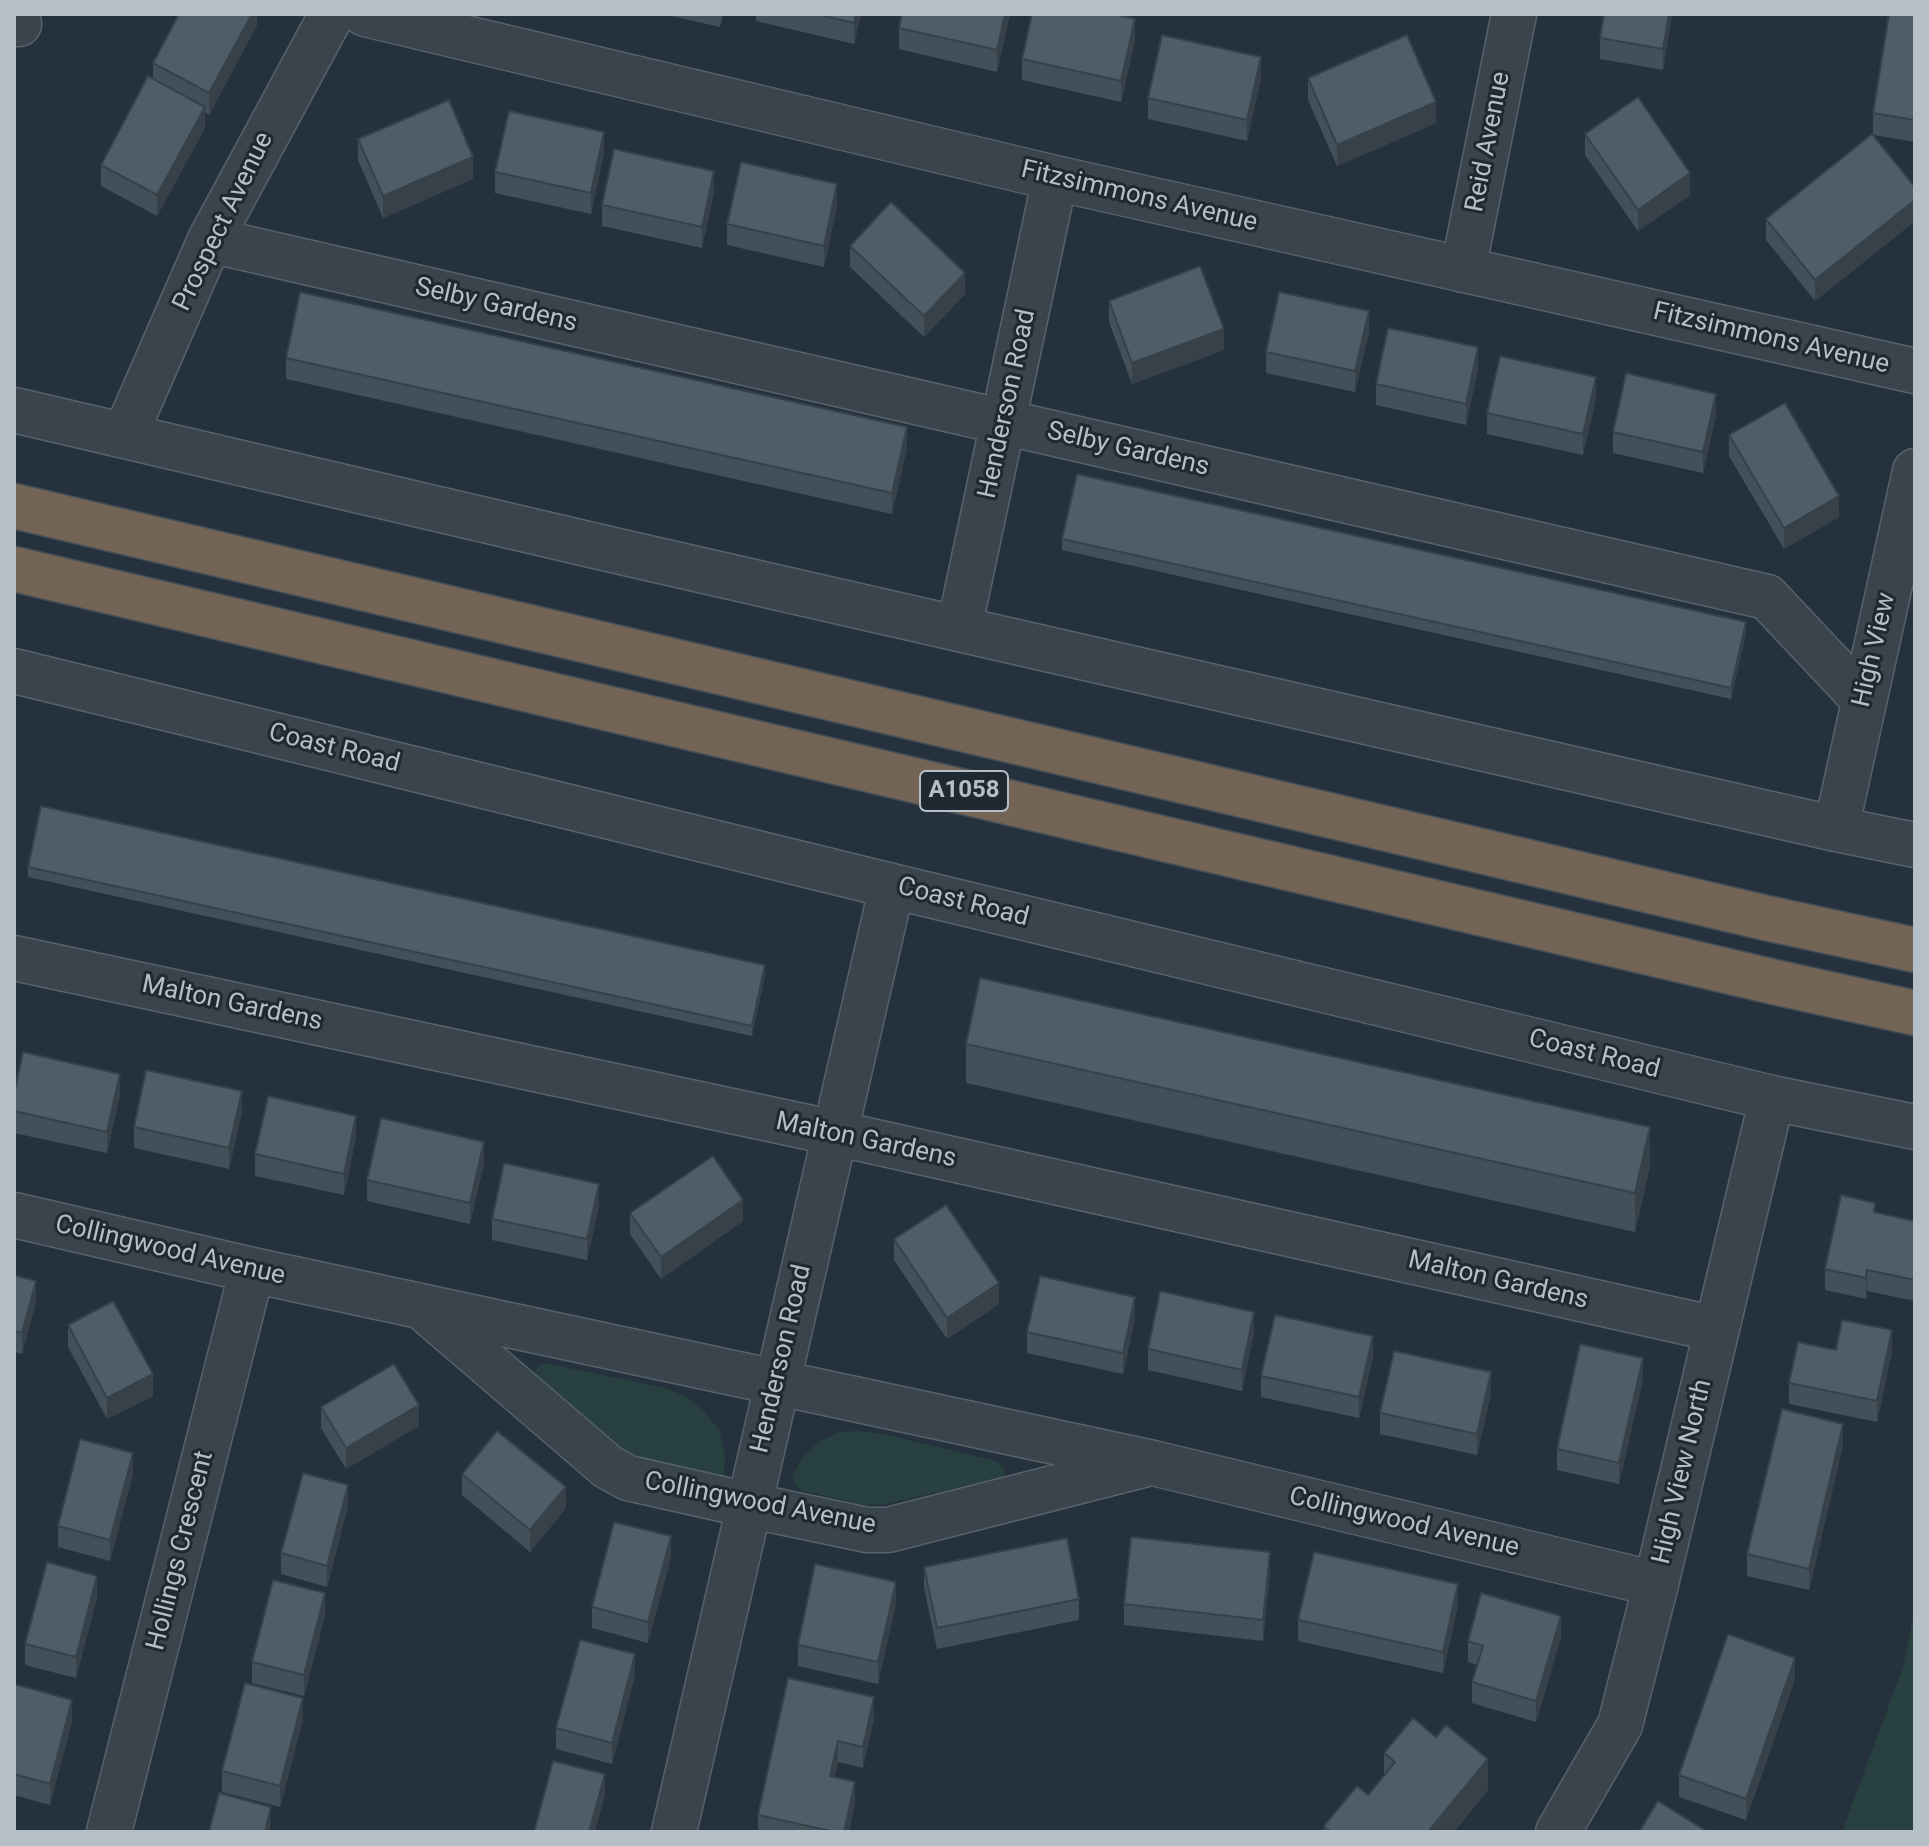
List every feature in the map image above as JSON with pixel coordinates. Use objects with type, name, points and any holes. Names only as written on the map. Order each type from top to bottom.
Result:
[{"type":"highway","name":"A1058","points":[[14,506],[1720,907],[1915,950]]},
{"type":"highway","name":"A1058","points":[[14,569],[1915,1013]]},
{"type":"street","name":"Prospect Avenue","points":[[125,435],[210,240],[332,14]]},
{"type":"street","name":"Fitzsimmons Avenue","points":[[365,14],[1055,178],[1915,371]]},
{"type":"street","name":"Reid Avenue","points":[[1463,270],[1514,14]]},
{"type":"street","name":"Henderson Road","points":[[959,629],[1055,178]]},
{"type":"street","name":"Selby Gardens","points":[[210,240],[1767,597],[1864,700]]},
{"type":"street","points":[[14,410],[959,629],[1915,845]]},
{"type":"street","name":"High View","points":[[1836,829],[1915,471]]},
{"type":"street","name":"Coast Road","points":[[14,671],[1772,1098],[1915,1127]]},
{"type":"street","name":"Henderson Road","points":[[674,1832],[892,886]]},
{"type":"street","name":"Malton Gardens","points":[[14,958],[835,1133],[1716,1329]]},
{"type":"street","name":"High View North","points":[[1558,1832],[1620,1725],[1772,1098]]},
{"type":"street","name":"Collingwood Avenue","points":[[14,1215],[252,1270],[1153,1463],[1656,1584]]},
{"type":"street","name":"Hollings Crescent","points":[[109,1832],[252,1270]]},
{"type":"street","name":"Collingwood Avenue","points":[[420,1306],[608,1467],[628,1478],[748,1505],[867,1530],[888,1530],[1153,1463]]},
{"type":"green space","points":[[545,1363],[669,1389],[688,1398],[705,1412],[720,1431],[725,1455],[724,1478],[625,1458],[534,1374],[538,1366]]},
{"type":"green space","points":[[860,1431],[996,1461],[1004,1468],[1004,1477],[885,1504],[865,1505],[800,1490],[792,1477],[803,1457],[819,1442],[839,1432]]},
{"type":"green space","points":[[1915,1607],[1915,1832],[1842,1832],[1903,1667]]},
{"type":"building","points":[[179,14],[252,14],[209,93],[153,63]]},
{"type":"building","points":[[816,14],[856,14],[854,23]]},
{"type":"building","points":[[902,14],[1005,14],[997,50],[899,28]]},
{"type":"building","points":[[1032,14],[1113,14],[1135,19],[1121,81],[1022,59]]},
{"type":"building","points":[[1604,14],[1669,14],[1663,49],[1600,38]]},
{"type":"building","points":[[1889,14],[1915,14],[1915,120],[1873,113]]},
{"type":"building","points":[[1162,35],[1261,57],[1247,120],[1148,98]]},
{"type":"building","points":[[1407,35],[1436,102],[1337,145],[1308,78]]},
{"type":"building","points":[[148,76],[205,107],[157,195],[101,165]]},
{"type":"building","points":[[1638,97],[1690,173],[1638,210],[1585,134]]},
{"type":"building","points":[[449,100],[473,157],[383,196],[358,139]]},
{"type":"building","points":[[509,111],[604,132],[591,193],[495,172]]},
{"type":"building","points":[[1872,134],[1915,187],[1915,200],[1815,280],[1766,219]]},
{"type":"building","points":[[614,149],[714,171],[702,227],[602,205]]},
{"type":"building","points":[[741,162],[837,184],[824,246],[727,224]]},
{"type":"building","points":[[891,202],[965,273],[924,316],[850,246]]},
{"type":"building","points":[[1200,266],[1224,329],[1132,363],[1109,301]]},
{"type":"building","points":[[300,292],[907,427],[892,493],[286,358]]},
{"type":"building","points":[[1279,292],[1369,311],[1355,371],[1266,352]]},
{"type":"building","points":[[1388,328],[1478,347],[1466,404],[1376,384]]},
{"type":"building","points":[[1500,356],[1596,377],[1583,434],[1487,413]]},
{"type":"building","points":[[1626,373],[1716,394],[1703,452],[1613,432]]},
{"type":"building","points":[[1785,403],[1839,496],[1784,528],[1729,435]]},
{"type":"building","points":[[1077,474],[1746,622],[1731,688],[1062,539]]},
{"type":"building","points":[[41,806],[765,965],[752,1026],[28,867]]},
{"type":"building","points":[[980,978],[1650,1127],[1635,1193],[966,1044]]},
{"type":"building","points":[[23,1052],[120,1074],[107,1132],[14,1111],[14,1095]]},
{"type":"building","points":[[146,1070],[242,1091],[229,1148],[134,1127]]},
{"type":"building","points":[[268,1096],[356,1116],[344,1174],[255,1154]]},
{"type":"building","points":[[381,1118],[484,1142],[470,1203],[367,1180]]},
{"type":"building","points":[[713,1156],[743,1200],[661,1257],[630,1213]]},
{"type":"building","points":[[504,1163],[599,1184],[587,1239],[492,1219]]},
{"type":"building","points":[[1841,1195],[1875,1203],[1874,1212],[1915,1221],[1915,1280],[1867,1270],[1866,1278],[1825,1269]]},
{"type":"building","points":[[946,1205],[999,1283],[947,1318],[894,1239]]},
{"type":"building","points":[[14,1275],[36,1281],[22,1333],[14,1331]]},
{"type":"building","points":[[1040,1276],[1135,1297],[1123,1353],[1027,1332]]},
{"type":"building","points":[[1160,1291],[1254,1312],[1242,1370],[1148,1349]]},
{"type":"building","points":[[113,1301],[153,1374],[107,1398],[68,1325]]},
{"type":"building","points":[[1275,1315],[1373,1336],[1359,1397],[1261,1376]]},
{"type":"building","points":[[1842,1320],[1892,1330],[1877,1401],[1789,1383],[1798,1342],[1836,1350]]},
{"type":"building","points":[[1580,1344],[1643,1358],[1619,1463],[1557,1449]]},
{"type":"building","points":[[1394,1351],[1491,1372],[1477,1434],[1380,1413]]},
{"type":"building","points":[[394,1364],[419,1405],[346,1448],[321,1407]]},
{"type":"building","points":[[1782,1409],[1843,1424],[1809,1569],[1747,1554]]},
{"type":"building","points":[[497,1431],[566,1487],[530,1530],[462,1474]]},
{"type":"building","points":[[80,1439],[133,1453],[110,1540],[58,1526]]},
{"type":"building","points":[[303,1473],[348,1485],[327,1566],[281,1553]]},
{"type":"building","points":[[614,1522],[671,1536],[648,1622],[592,1607]]},
{"type":"building","points":[[1131,1537],[1270,1552],[1263,1620],[1124,1604]]},
{"type":"building","points":[[1067,1538],[1079,1599],[937,1628],[924,1567]]},
{"type":"building","points":[[1314,1552],[1458,1584],[1443,1652],[1298,1620]]},
{"type":"building","points":[[47,1562],[97,1576],[76,1657],[25,1644]]},
{"type":"building","points":[[815,1564],[896,1582],[878,1662],[798,1645]]},
{"type":"building","points":[[273,1580],[325,1593],[304,1675],[252,1662]]},
{"type":"building","points":[[1481,1593],[1561,1616],[1536,1701],[1472,1682],[1483,1646],[1468,1641]]},
{"type":"building","points":[[1728,1634],[1795,1658],[1746,1799],[1679,1775]]},
{"type":"building","points":[[580,1640],[635,1654],[612,1743],[556,1728]]},
{"type":"building","points":[[788,1678],[874,1697],[863,1747],[838,1741],[830,1776],[855,1782],[844,1832],[758,1815]]},
{"type":"building","points":[[245,1683],[303,1698],[280,1786],[222,1771]]},
{"type":"building","points":[[14,1684],[72,1700],[50,1784],[14,1774]]},
{"type":"building","points":[[1413,1718],[1436,1737],[1446,1725],[1488,1759],[1428,1832],[1331,1832],[1324,1826],[1357,1786],[1368,1795],[1395,1762],[1384,1753]]},
{"type":"building","points":[[553,1761],[605,1774],[589,1832],[534,1832]]},
{"type":"building","points":[[219,1793],[271,1807],[265,1832],[209,1832]]},
{"type":"building","points":[[1658,1801],[1708,1832],[1639,1832]]}]
